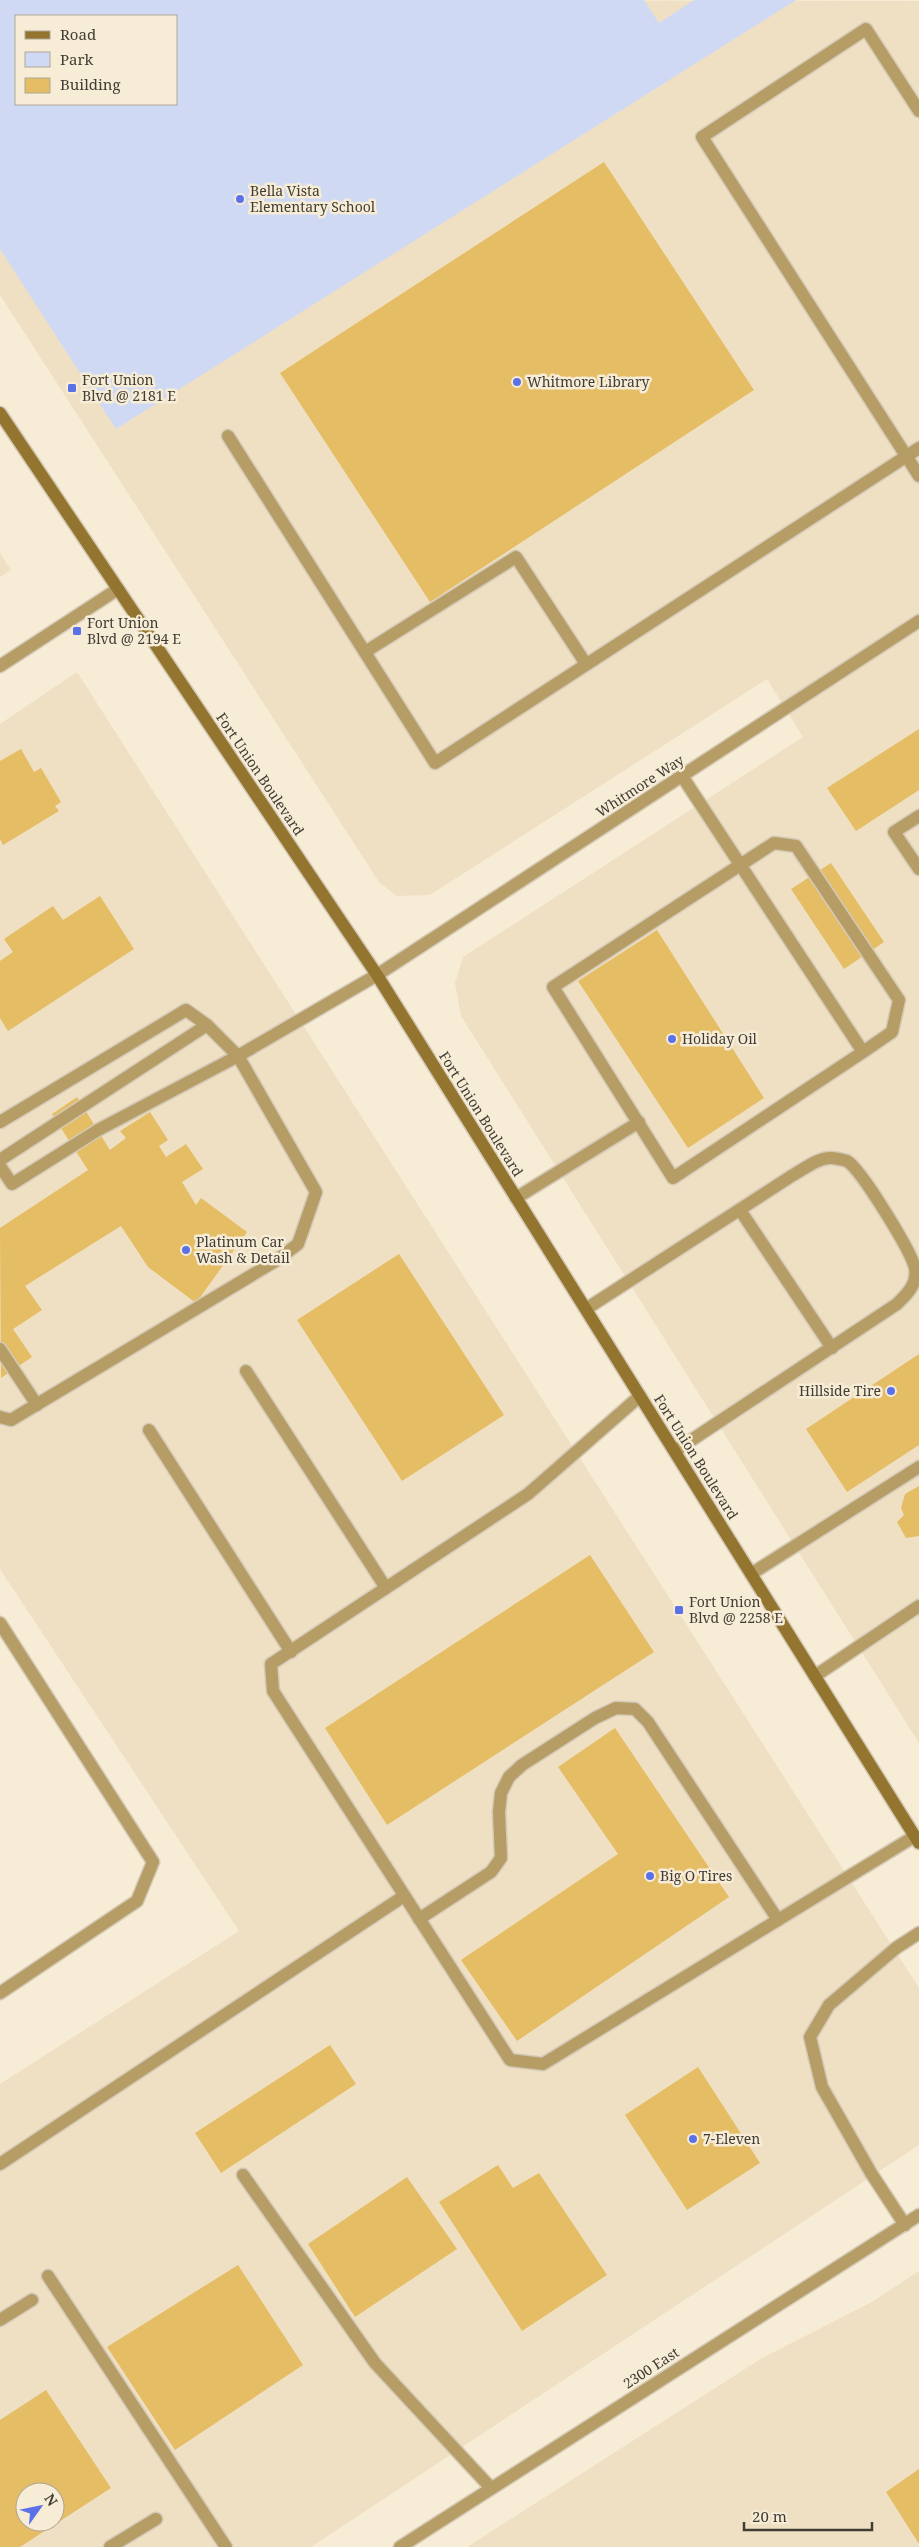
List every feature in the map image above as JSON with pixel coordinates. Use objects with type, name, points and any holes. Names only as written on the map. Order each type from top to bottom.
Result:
[{"type":"main road","name":"Fort Union Boulevard","points":[[0,413],[377,975],[917,1840]]},
{"type":"street","points":[[919,112],[866,29],[702,137],[919,476]]},
{"type":"street","points":[[228,436],[435,763],[919,448]]},
{"type":"street","points":[[365,652],[516,557],[586,664]]},
{"type":"street","points":[[0,666],[118,589]]},
{"type":"street","name":"Whitmore Way","points":[[0,1166],[12,1184],[98,1130],[238,1056],[377,975],[919,622]]},
{"type":"street","points":[[682,776],[863,1052]]},
{"type":"street","points":[[919,816],[894,832],[919,869]]},
{"type":"street","points":[[774,843],[796,846],[899,1000],[892,1032],[863,1052],[673,1178],[553,987],[774,843]]},
{"type":"street","points":[[0,1122],[186,1010],[207,1025],[238,1056],[316,1192],[298,1244],[277,1260],[11,1420],[0,1417]]},
{"type":"street","points":[[0,1160],[207,1025]]},
{"type":"street","points":[[516,1198],[638,1122]]},
{"type":"street","points":[[586,1309],[812,1164],[831,1158],[847,1161],[860,1173],[906,1247],[915,1269],[912,1289],[897,1304],[675,1451]]},
{"type":"street","points":[[740,1210],[832,1348]]},
{"type":"street","points":[[0,1349],[37,1405]]},
{"type":"street","points":[[246,1371],[386,1588]]},
{"type":"street","points":[[640,1396],[528,1494],[271,1664],[273,1691],[510,2060],[544,2064],[778,1920],[917,1840]]},
{"type":"street","points":[[150,1430],[291,1652]]},
{"type":"street","points":[[751,1574],[919,1467]]},
{"type":"street","points":[[815,1676],[919,1606]]},
{"type":"street","points":[[0,1623],[153,1862],[137,1901],[0,1993]]},
{"type":"street","points":[[419,1920],[491,1872],[500,1858],[500,1793],[509,1777],[522,1765],[595,1718],[616,1708],[635,1709],[648,1722],[778,1920]]},
{"type":"street","points":[[0,2164],[404,1896]]},
{"type":"street","points":[[905,2225],[871,2173],[822,2086],[810,2037],[829,2005],[896,1948],[919,1933]]},
{"type":"street","points":[[243,2175],[374,2363],[491,2488]]},
{"type":"street","name":"2300 East","points":[[400,2547],[919,2215]]},
{"type":"street","points":[[48,2276],[226,2547]]},
{"type":"street","points":[[0,2320],[32,2300]]},
{"type":"street","points":[[110,2547],[156,2519]]},
{"type":"shaded area","points":[[0,0],[919,1],[919,1743],[461,1016],[455,983],[463,957],[803,737],[767,679],[430,895],[397,896],[379,882],[0,295]]},
{"type":"shaded area","points":[[0,553],[11,570],[0,577]]},
{"type":"shaded area","points":[[77,672],[919,1988],[919,2145],[311,2547],[0,2547],[0,2084],[239,1931],[0,1569],[0,724]]},
{"type":"shaded area","points":[[919,2271],[919,2547],[467,2547],[762,2358],[872,2302]]},
{"type":"green space","name":"Bella Vista Elementary School","points":[[0,0],[644,0],[659,23],[694,0],[796,0],[116,429],[0,249]]},
{"type":"building","name":"Whitmore Library","points":[[604,162],[754,390],[430,602],[280,373]]},
{"type":"building","points":[[919,729],[919,790],[856,831],[827,788]]},
{"type":"building","points":[[21,749],[34,772],[41,768],[61,802],[55,806],[59,811],[3,845],[0,839],[0,761]]},
{"type":"building","points":[[831,863],[884,942],[844,969],[791,889]]},
{"type":"building","points":[[100,896],[134,949],[8,1031],[0,1018],[0,961],[13,952],[4,939],[53,906],[63,920]]},
{"type":"building","name":"Holiday Oil","points":[[657,930],[764,1098],[688,1148],[578,981]]},
{"type":"building","name":"Platinum Car Wash & Detail","points":[[77,1097],[110,1150],[126,1138],[120,1131],[150,1112],[168,1140],[159,1146],[166,1157],[186,1144],[203,1169],[182,1182],[196,1205],[201,1198],[247,1232],[196,1303],[148,1267],[121,1226],[25,1286],[42,1310],[13,1329],[32,1357],[1,1378],[0,1228],[88,1170],[52,1114]]},
{"type":"building","points":[[399,1254],[504,1415],[402,1481],[297,1320]]},
{"type":"building","name":"Hillside Tire","points":[[919,1354],[919,1445],[847,1492],[806,1429]]},
{"type":"building","points":[[919,1486],[919,1536],[906,1538],[897,1522],[904,1515],[901,1508],[905,1494]]},
{"type":"building","points":[[590,1555],[654,1652],[387,1825],[325,1728]]},
{"type":"building","name":"Big O Tires","points":[[615,1728],[729,1897],[517,2041],[461,1960],[618,1854],[558,1767]]},
{"type":"building","points":[[330,2045],[356,2084],[221,2173],[195,2133]]},
{"type":"building","name":"7-Eleven","points":[[698,2067],[760,2163],[687,2210],[625,2115]]},
{"type":"building","points":[[498,2165],[513,2188],[539,2173],[607,2275],[522,2331],[439,2202]]},
{"type":"building","points":[[407,2177],[457,2249],[355,2317],[308,2244]]},
{"type":"building","points":[[238,2265],[303,2365],[175,2450],[107,2347]]},
{"type":"building","points":[[46,2390],[111,2488],[65,2518],[65,2482],[15,2482],[15,2532],[43,2532],[20,2547],[0,2547],[0,2420]]},
{"type":"building","points":[[919,2469],[919,2544],[886,2492]]},
{"type":"place","name":"Bella Vista Elementary School","points":[[240,199]]},
{"type":"place","name":"Whitmore Library","points":[[517,382]]},
{"type":"place","name":"Fort Union Blvd @ 2181 E","points":[[72,388]]},
{"type":"place","name":"Fort Union Blvd @ 2194 E","points":[[77,631]]},
{"type":"place","name":"Holiday Oil","points":[[672,1039]]},
{"type":"place","name":"Platinum Car Wash & Detail","points":[[186,1250]]},
{"type":"place","name":"Hillside Tire","points":[[891,1391]]},
{"type":"place","name":"Fort Union Blvd @ 2258 E","points":[[679,1610]]},
{"type":"place","name":"Big O Tires","points":[[650,1876]]},
{"type":"place","name":"7-Eleven","points":[[693,2139]]}]
